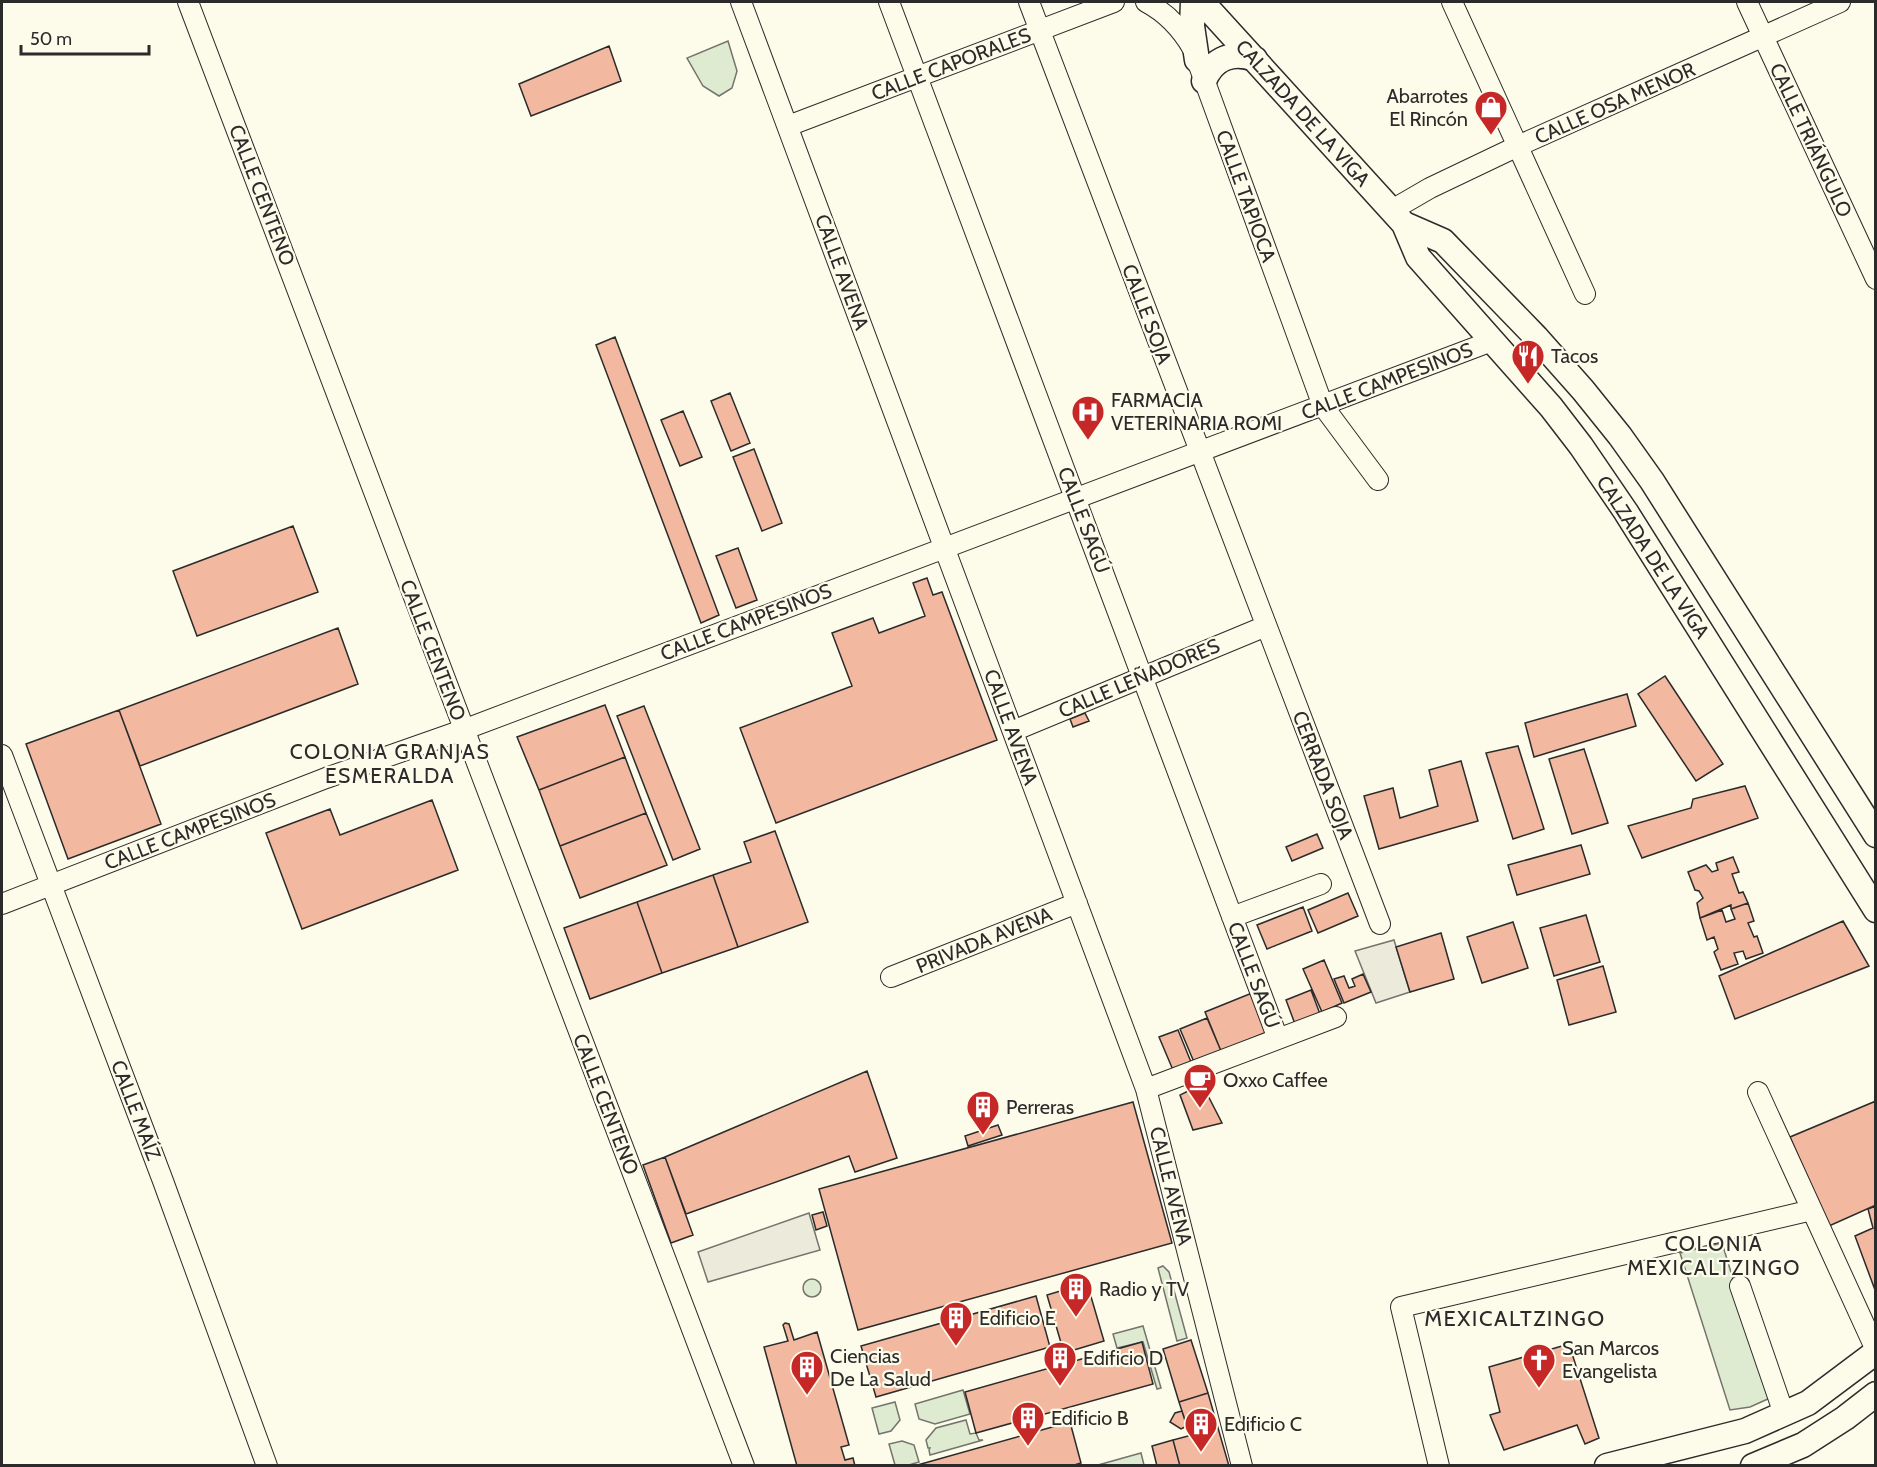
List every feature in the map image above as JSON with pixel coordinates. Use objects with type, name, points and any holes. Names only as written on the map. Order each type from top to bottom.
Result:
[{"type":"main road","points":[[1192,2],[1192,26],[1201,70],[1210,68],[1221,59],[1238,55],[1255,59]]},
{"type":"main road","name":"CALZADA DE LA VIGA","points":[[1202,2],[1398,217],[1418,257],[1563,423],[1620,503],[1875,910]]},
{"type":"main road","name":"CALZADA DE LA VIGA","points":[[1398,217],[1443,241],[1536,337],[1620,436],[1658,491],[1875,835]]},
{"type":"main road","points":[[1607,1466],[1745,1431],[1808,1402],[1875,1351]]},
{"type":"main road","points":[[1753,1466],[1803,1445],[1845,1418],[1875,1394]]},
{"type":"street","name":"CALLE CENTENO","points":[[188,2],[744,1466]]},
{"type":"street","name":"CALLE AVENA","points":[[741,2],[1146,1089],[1242,1466]]},
{"type":"street","name":"CALLE SAGÚ","points":[[889,2],[1278,1039]]},
{"type":"street","name":"CALLE SOJA","points":[[1029,2],[1266,626]]},
{"type":"street","name":"CALLE CAPORALES","points":[[788,126],[1114,2]]},
{"type":"street","name":"CALLE TAPIOCA","points":[[1146,2],[1159,9],[1179,27],[1186,38],[1201,70],[1323,406],[1378,480]]},
{"type":"street","points":[[1452,2],[1585,294]]},
{"type":"street","name":"CALLE TRIÁNGULO","points":[[1747,2],[1875,279]]},
{"type":"street","name":"CALLE OSA MENOR","points":[[1398,217],[1430,188],[1518,146],[1840,2]]},
{"type":"street","name":"CALLE CAMPESINOS","points":[[2,904],[326,778],[463,730],[1492,341]]},
{"type":"street","name":"CALLE LEÑADORES","points":[[1013,731],[1266,626]]},
{"type":"street","name":"CERRADA SOJA","points":[[1266,626],[1380,924]]},
{"type":"street","name":"CALLE MAÍZ","points":[[2,755],[163,1180],[267,1466]]},
{"type":"street","points":[[1232,917],[1321,884]]},
{"type":"street","name":"PRIVADA AVENA","points":[[891,977],[1077,903]]},
{"type":"street","points":[[1146,1089],[1336,1017]]},
{"type":"street","points":[[1758,1092],[1875,1351]]},
{"type":"street","points":[[1439,1466],[1401,1307],[1812,1210]]},
{"type":"street","points":[[1740,1286],[1784,1414]]},
{"type":"green space","points":[[728,41],[737,71],[732,88],[719,96],[703,86],[687,58]]},
{"type":"green space","points":[[1722,1243],[1770,1398],[1750,1407],[1730,1410],[1680,1253]]},
{"type":"green space","points":[[1163,1266],[1169,1272],[1187,1338],[1177,1341],[1158,1268]]},
{"type":"green space","points":[[808,1279],[816,1279],[821,1284],[819,1295],[808,1297],[803,1292],[803,1284]]},
{"type":"green space","points":[[1143,1326],[1161,1388],[1157,1389],[1143,1342],[1117,1348],[1113,1334]]},
{"type":"green space","points":[[963,1390],[970,1414],[935,1424],[919,1419],[915,1404]]},
{"type":"green space","points":[[895,1402],[900,1420],[891,1431],[879,1434],[872,1408]]},
{"type":"green space","points":[[966,1420],[970,1434],[976,1433],[979,1440],[983,1440],[930,1455],[930,1448],[926,1440],[936,1428]]},
{"type":"green space","points":[[902,1441],[914,1445],[919,1462],[895,1465],[889,1444]]},
{"type":"green space","points":[[1141,1453],[1144,1465],[1098,1465]]},
{"type":"shaded area","points":[[1394,940],[1410,992],[1376,1003],[1355,951]]},
{"type":"shaded area","points":[[809,1213],[820,1250],[708,1282],[698,1252]]},
{"type":"building","points":[[609,46],[621,81],[531,116],[519,84]]},
{"type":"building","points":[[615,337],[719,615],[701,623],[596,345]]},
{"type":"building","points":[[730,393],[750,443],[731,451],[711,401]]},
{"type":"building","points":[[683,411],[702,457],[680,466],[661,420]]},
{"type":"building","points":[[754,449],[782,523],[762,531],[733,457]]},
{"type":"building","points":[[293,526],[318,592],[197,636],[173,571]]},
{"type":"building","points":[[738,548],[757,600],[736,608],[716,556]]},
{"type":"building","points":[[927,578],[933,595],[942,592],[997,740],[776,823],[740,728],[852,686],[832,633],[873,618],[879,633],[925,616],[913,583]]},
{"type":"building","points":[[338,628],[358,684],[140,766],[119,710]]},
{"type":"building","points":[[1665,676],[1723,764],[1696,781],[1638,694]]},
{"type":"building","points":[[1627,694],[1636,726],[1534,757],[1525,723]]},
{"type":"building","points":[[605,705],[625,757],[539,790],[517,737]]},
{"type":"building","points":[[644,706],[700,849],[673,860],[617,716]]},
{"type":"building","points":[[119,710],[161,824],[68,859],[26,744]]},
{"type":"building","points":[[1085,713],[1089,721],[1073,727],[1070,719]]},
{"type":"building","points":[[1518,746],[1544,829],[1513,839],[1486,753]]},
{"type":"building","points":[[1584,749],[1608,823],[1572,834],[1549,759]]},
{"type":"building","points":[[625,757],[646,813],[560,846],[539,790]]},
{"type":"building","points":[[1461,761],[1478,821],[1379,849],[1364,796],[1393,788],[1400,818],[1438,806],[1429,770]]},
{"type":"building","points":[[1745,786],[1758,818],[1642,858],[1628,826],[1691,808],[1693,799]]},
{"type":"building","points":[[432,800],[458,870],[302,929],[266,833],[330,809],[340,835]]},
{"type":"building","points":[[646,813],[667,865],[580,898],[560,846]]},
{"type":"building","points":[[775,831],[808,922],[738,947],[713,875],[751,862],[744,842]]},
{"type":"building","points":[[1317,834],[1323,848],[1292,861],[1286,847]]},
{"type":"building","points":[[1581,845],[1590,874],[1517,895],[1508,865]]},
{"type":"building","points":[[1733,857],[1739,872],[1732,874],[1739,893],[1743,892],[1748,903],[1731,909],[1731,905],[1700,918],[1697,903],[1703,898],[1699,891],[1695,890],[1688,872],[1706,865],[1712,872],[1718,870],[1716,863]]},
{"type":"building","points":[[713,875],[738,947],[662,973],[637,902]]},
{"type":"building","points":[[1348,893],[1358,916],[1318,933],[1308,910]]},
{"type":"building","points":[[637,902],[662,973],[590,999],[564,928]]},
{"type":"building","points":[[1748,903],[1754,921],[1748,923],[1754,937],[1757,936],[1763,953],[1746,959],[1743,951],[1734,953],[1738,964],[1721,970],[1714,952],[1718,949],[1714,937],[1707,940],[1700,918],[1722,910],[1726,922],[1735,919],[1731,909]]},
{"type":"building","points":[[1303,907],[1312,931],[1267,949],[1257,925]]},
{"type":"building","points":[[1586,915],[1600,962],[1554,976],[1540,928]]},
{"type":"building","points":[[1843,921],[1869,966],[1735,1019],[1719,976]]},
{"type":"building","points":[[1513,922],[1528,968],[1482,983],[1467,937]]},
{"type":"building","points":[[1441,933],[1454,979],[1410,992],[1396,947]]},
{"type":"building","points":[[1324,960],[1342,1003],[1322,1012],[1303,969]]},
{"type":"building","points":[[1603,966],[1616,1012],[1569,1025],[1557,980]]},
{"type":"building","points":[[1363,974],[1371,992],[1344,1003],[1334,979],[1344,976],[1349,988],[1355,986],[1352,979]]},
{"type":"building","points":[[1311,990],[1320,1014],[1295,1024],[1286,1000]]},
{"type":"building","points":[[1252,993],[1267,1032],[1221,1051],[1205,1012]]},
{"type":"building","points":[[1207,1018],[1221,1051],[1194,1062],[1180,1029]]},
{"type":"building","points":[[1178,1030],[1191,1062],[1173,1070],[1159,1037]]},
{"type":"building","points":[[867,1071],[897,1158],[855,1172],[849,1156],[686,1214],[665,1157]]},
{"type":"building","name":"Oxxo Caffee","points":[[1202,1084],[1222,1123],[1193,1130],[1180,1095]]},
{"type":"building","points":[[1876,1101],[1876,1205],[1829,1226],[1790,1137]]},
{"type":"building","points":[[1133,1102],[1172,1243],[858,1330],[819,1189]]},
{"type":"building","name":"Perreras","points":[[998,1125],[1002,1135],[968,1146],[965,1136]]},
{"type":"building","points":[[665,1157],[693,1235],[671,1243],[643,1165]]},
{"type":"building","points":[[1876,1206],[1875,1290],[1855,1236],[1873,1228],[1868,1209]]},
{"type":"building","points":[[823,1212],[827,1226],[816,1230],[812,1215]]},
{"type":"building","name":"Radio y TV","points":[[1087,1283],[1104,1341],[1064,1353],[1047,1295]]},
{"type":"building","name":"Edificio E","points":[[1036,1296],[1050,1347],[876,1397],[861,1346]]},
{"type":"building","name":"Ciencias De La Salud","points":[[789,1324],[794,1340],[817,1332],[849,1445],[841,1447],[845,1460],[853,1458],[855,1466],[797,1466],[764,1347],[788,1341],[783,1325]]},
{"type":"building","points":[[1191,1340],[1208,1393],[1179,1402],[1163,1349]]},
{"type":"building","name":"Edificio D","points":[[1142,1342],[1153,1384],[976,1433],[965,1392]]},
{"type":"building","name":"San Marcos Evangelista","points":[[1569,1344],[1599,1438],[1585,1444],[1577,1425],[1504,1450],[1490,1415],[1500,1412],[1489,1367]]},
{"type":"building","points":[[1208,1393],[1218,1428],[1190,1436],[1179,1402]]},
{"type":"building","points":[[1182,1411],[1187,1426],[1181,1429],[1170,1422],[1175,1413]]},
{"type":"building","name":"Edificio B","points":[[1070,1422],[1081,1463],[1071,1466],[914,1466]]},
{"type":"building","name":"Edificio C","points":[[1218,1428],[1229,1466],[1180,1466],[1173,1440]]},
{"type":"building","points":[[1173,1440],[1180,1466],[1157,1466],[1152,1446]]},
{"type":"place","name":"Abarrotes El Rincón","points":[[1491,136]]},
{"type":"place","name":"Tacos","points":[[1528,385]]},
{"type":"place","name":"FARMACIA VETERINARIA ROMI","points":[[1088,441]]},
{"type":"place","name":"Oxxo Caffee","points":[[1200,1109]]},
{"type":"place","name":"Perreras","points":[[983,1136]]},
{"type":"place","name":"Radio y TV","points":[[1076,1318]]},
{"type":"place","name":"Edificio E","points":[[956,1347]]},
{"type":"place","name":"Edificio D","points":[[1060,1387]]},
{"type":"place","name":"San Marcos Evangelista","points":[[1539,1389]]},
{"type":"place","name":"Ciencias De La Salud","points":[[807,1396]]},
{"type":"place","name":"Edificio B","points":[[1028,1447]]},
{"type":"place","name":"Edificio C","points":[[1201,1453]]},
{"type":"district","name":"COLONIA GRANJAS ESMERALDA","points":[[390,763]]},
{"type":"district","name":"COLONIA MEXICALTZINGO","points":[[1714,1255]]},
{"type":"district","name":"MEXICALTZINGO","points":[[1515,1318]]}]
